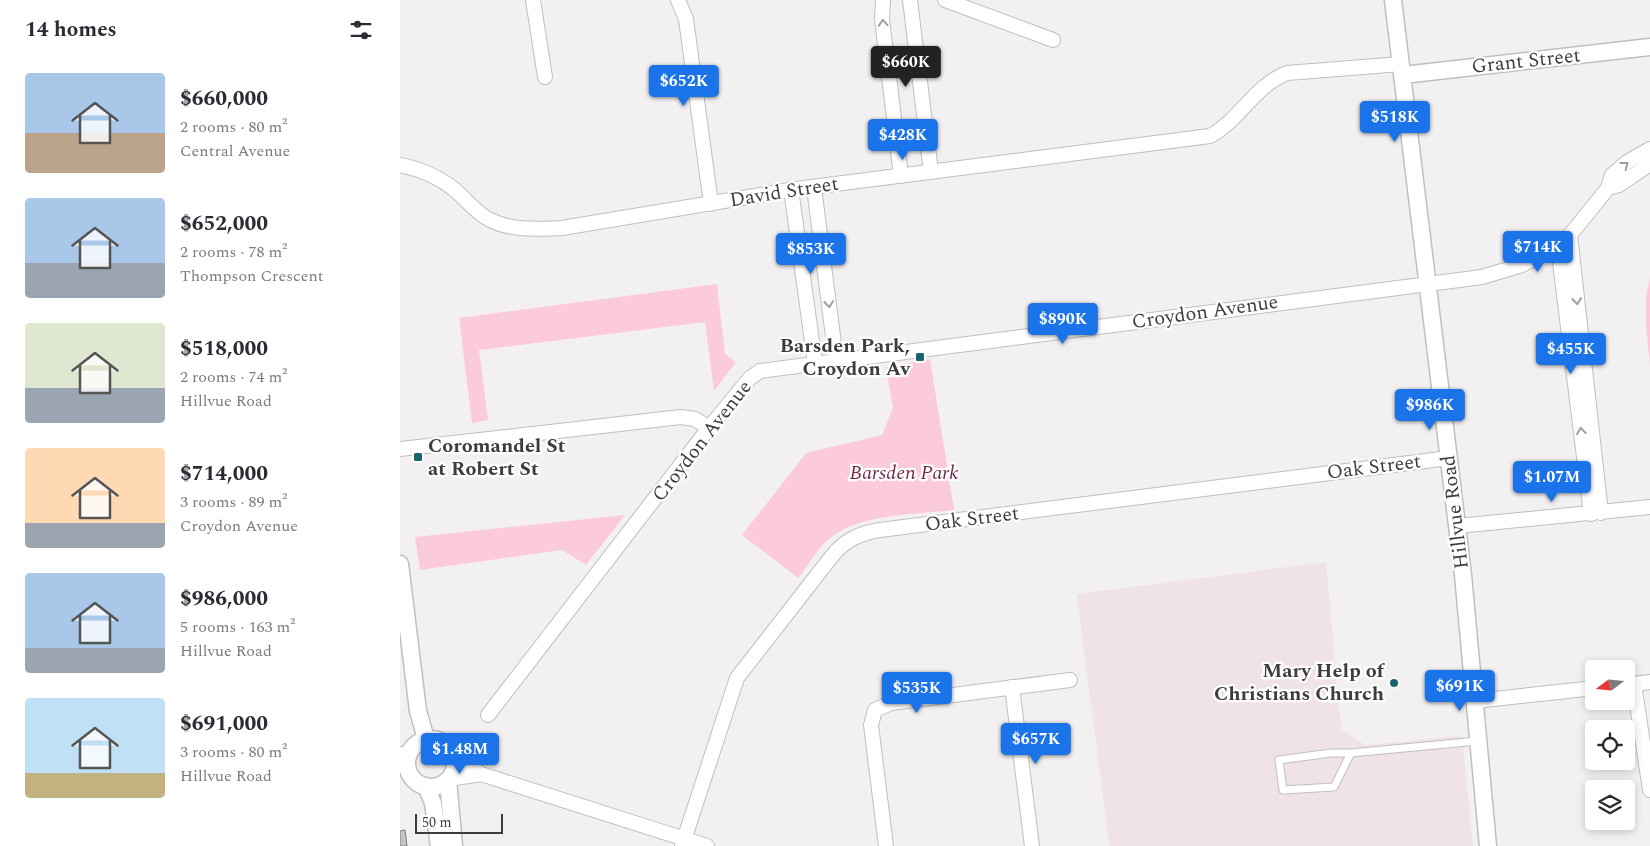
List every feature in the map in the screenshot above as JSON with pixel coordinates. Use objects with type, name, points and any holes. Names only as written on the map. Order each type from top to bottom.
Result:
[{"type":"street","points":[[533,0],[545,76]]},
{"type":"street","points":[[678,0],[686,19],[711,204]]},
{"type":"street","points":[[883,0],[882,19],[901,176]]},
{"type":"street","points":[[910,0],[931,172]]},
{"type":"street","points":[[945,0],[1053,40]]},
{"type":"street","name":"Hillvue Road","points":[[1393,0],[1458,526],[1488,846]]},
{"type":"street","name":"Grant Street","points":[[1402,70],[1650,47]]},
{"type":"street","name":"David Street","points":[[400,165],[432,174],[456,191],[474,209],[489,220],[506,226],[520,228],[562,228],[814,186],[1210,136],[1222,129],[1272,79],[1287,73],[1402,70]]},
{"type":"street","name":"Croydon Avenue","points":[[488,715],[709,428],[750,378],[760,371],[1482,277],[1503,272],[1522,265],[1558,246],[1570,235],[1608,188],[1612,175],[1627,162],[1650,149]]},
{"type":"street","name":"Croydon Avenue","points":[[1608,188],[1619,185],[1650,164]]},
{"type":"street","points":[[814,186],[836,360]]},
{"type":"street","points":[[791,190],[815,363]]},
{"type":"street","points":[[1570,235],[1596,513]]},
{"type":"street","points":[[1558,246],[1596,513]]},
{"type":"street","points":[[400,449],[681,417],[695,419],[709,428]]},
{"type":"street","name":"Oak Street","points":[[683,842],[737,678],[841,545],[852,538],[880,530],[1449,458]]},
{"type":"street","points":[[1458,526],[1650,507]]},
{"type":"street","points":[[400,564],[418,711],[426,740]]},
{"type":"street","points":[[886,846],[871,725],[875,710],[891,703],[1070,680]]},
{"type":"street","points":[[1635,684],[1650,682]]},
{"type":"street","points":[[1012,687],[1032,846]]},
{"type":"street","points":[[1475,700],[1585,689]]},
{"type":"street","points":[[1635,710],[1650,790]]},
{"type":"street","points":[[454,754],[455,767],[448,779],[442,785],[426,786],[413,778],[404,755],[415,745],[433,739],[446,744],[454,754],[481,774],[683,842],[707,846]]},
{"type":"street","points":[[448,779],[481,774]]},
{"type":"street","points":[[448,779],[454,846]]},
{"type":"street","points":[[426,786],[434,809],[439,846]]},
{"type":"lane","points":[[1351,753],[1334,787],[1282,790],[1279,760],[1331,753],[1351,753],[1479,741]]},
{"type":"shaded area","points":[[1326,562],[1341,729],[1365,745],[1462,736],[1473,846],[1109,846],[1077,594]]},
{"type":"green space","points":[[1650,278],[1650,364],[1646,299]]},
{"type":"green space","points":[[717,284],[725,354],[736,362],[714,391],[705,322],[479,350],[488,420],[472,423],[459,318]]},
{"type":"green space","name":"Barsden Park","points":[[930,359],[954,510],[888,517],[856,524],[842,530],[825,543],[798,578],[742,535],[806,453],[882,435],[893,408],[886,367]]},
{"type":"green space","points":[[625,515],[586,565],[562,550],[420,570],[415,537]]},
{"type":"building","points":[[405,830],[407,846],[400,846],[400,831]]},
{"type":"place","name":"Barsden Park, Croydon Av","points":[[920,357]]},
{"type":"place","name":"Coromandel St at Robert St","points":[[418,457]]},
{"type":"place","name":"Mary Help of Christians Church","points":[[1394,683]]}]
